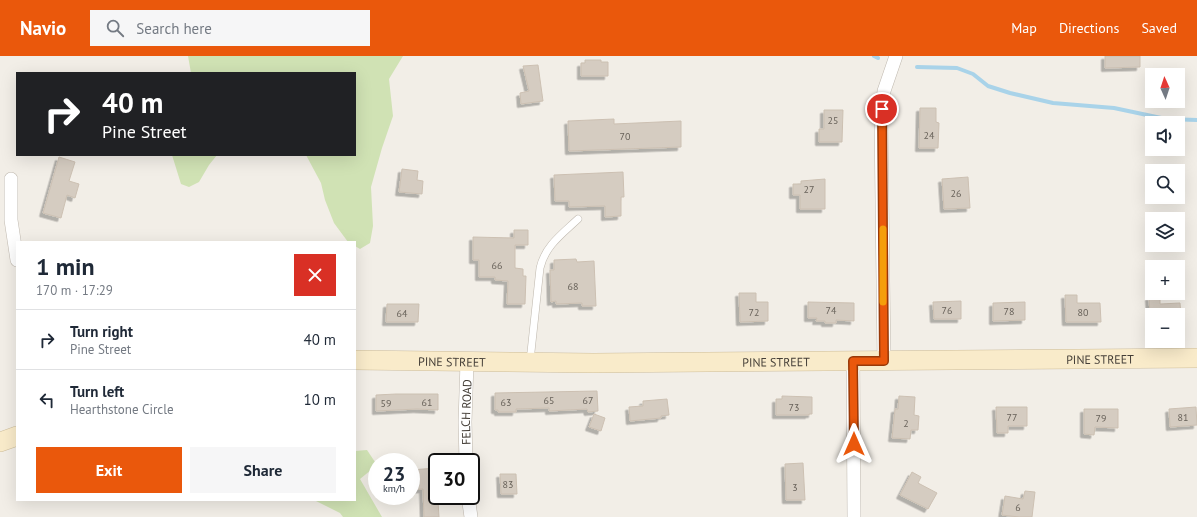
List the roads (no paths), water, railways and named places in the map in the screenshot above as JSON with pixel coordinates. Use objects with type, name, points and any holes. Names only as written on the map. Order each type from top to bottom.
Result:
[{"type":"main road","name":"PINE STREET","points":[[356,360],[529,363],[1197,358]]},
{"type":"main road","points":[[0,442],[16,436]]},
{"type":"street","points":[[884,361],[882,114],[886,82],[896,56]]},
{"type":"street","points":[[11,179],[11,220],[16,253]]},
{"type":"street","points":[[853,361],[854,517]]},
{"type":"street","name":"FELCH ROAD","points":[[466,453],[467,362]]},
{"type":"street","points":[[469,505],[471,517]]},
{"type":"lane","points":[[529,363],[542,258],[554,241],[578,219]]},
{"type":"waterway","points":[[874,56],[878,58]]},
{"type":"waterway","points":[[917,67],[957,68],[973,74],[988,86],[1010,93],[1053,103],[1114,108],[1166,119],[1197,120]]}]
